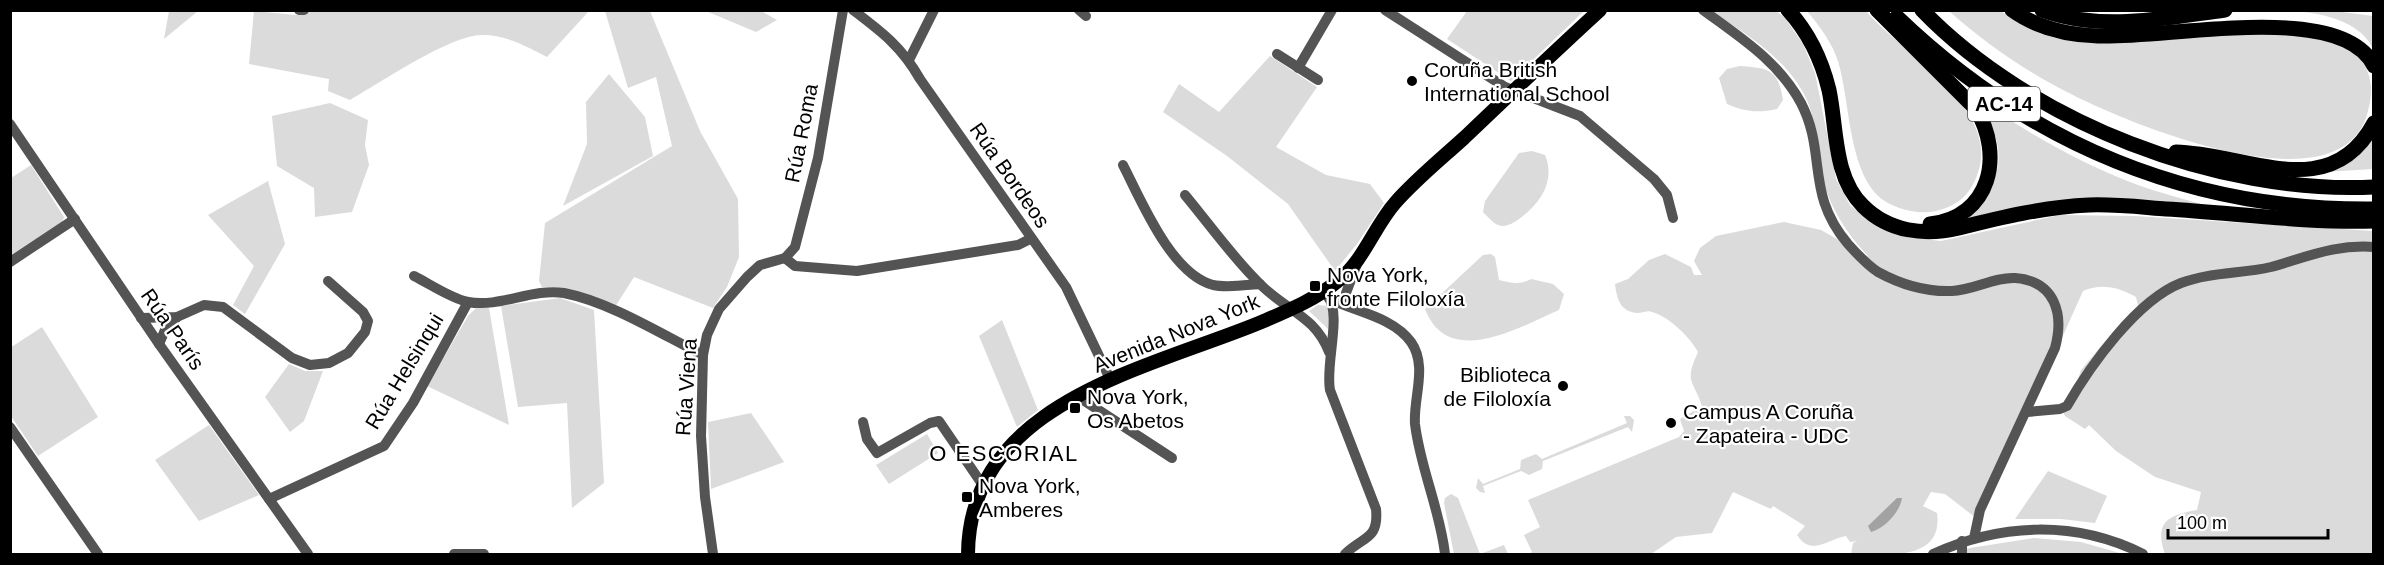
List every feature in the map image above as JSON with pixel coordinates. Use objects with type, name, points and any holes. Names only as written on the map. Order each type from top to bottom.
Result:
[{"type":"highway","points":[[1788,10],[1808,36],[1821,62],[1829,90],[1841,163],[1853,193],[1862,205],[1891,225],[1908,231],[1936,232],[2046,209],[2090,205],[2312,220],[2373,221]]},
{"type":"highway","points":[[1798,10],[1818,37],[1827,59],[1837,95],[1852,173],[1867,199],[1879,209],[1908,223],[1940,223],[1956,217],[1969,206],[1989,179],[1991,142],[1986,125],[1976,109],[1946,77],[1877,10]]},
{"type":"highway","name":"AC-14","points":[[1890,10],[1940,56],[2012,109],[2064,139],[2136,170],[2224,196],[2279,205],[2373,209]]},
{"type":"highway","name":"AC-14","points":[[1923,10],[1971,54],[2015,85],[2055,109],[2155,151],[2221,173],[2299,187],[2373,187]]},
{"type":"highway","points":[[2012,10],[2036,24],[2055,30],[2100,36],[2275,19],[2317,21],[2337,27],[2354,38],[2368,53],[2373,66]]},
{"type":"highway","points":[[2042,10],[2066,18],[2110,23],[2225,10]]},
{"type":"highway","points":[[2155,151],[2189,152],[2260,167],[2305,170],[2328,165],[2349,154],[2366,137],[2373,123]]},
{"type":"highway","name":"AC-14","points":[[2221,173],[2235,168],[2270,174],[2348,179],[2373,177]]},
{"type":"main road","name":"Avenida Nova York","points":[[968,555],[971,523],[982,484],[1016,439],[1047,413],[1077,396],[1291,309],[1323,293],[1359,258],[1394,204],[1600,10]]},
{"type":"street","points":[[299,10],[304,10]]},
{"type":"street","name":"Rúa Roma","points":[[785,258],[795,247],[818,158],[843,10]]},
{"type":"street","name":"Rúa Bordeos","points":[[853,10],[899,47],[909,60],[920,80],[1066,287],[1111,381]]},
{"type":"street","points":[[909,60],[934,10]]},
{"type":"street","points":[[1298,68],[1332,10]]},
{"type":"street","points":[[1385,10],[1513,90],[1580,116],[1654,179],[1667,195],[1673,218]]},
{"type":"street","points":[[1703,10],[1769,58],[1783,75],[1801,104],[1811,130],[1818,183],[1826,212],[1841,235],[1876,270],[1900,282],[1928,290],[1961,290],[2014,278],[2030,282],[2047,291],[2056,304],[2060,321],[2059,334],[2027,412],[1980,510],[1974,538]]},
{"type":"street","points":[[1277,54],[1318,80]]},
{"type":"street","name":"Rúa París","points":[[10,124],[141,318],[308,555]]},
{"type":"street","points":[[1123,165],[1161,239],[1197,276],[1213,285],[1260,284]]},
{"type":"street","points":[[1185,195],[1260,284],[1291,309],[1307,318],[1315,327],[1329,353]]},
{"type":"street","points":[[10,262],[75,219]]},
{"type":"street","points":[[785,258],[795,266],[870,270],[1018,245],[1030,239]]},
{"type":"street","points":[[2027,412],[2060,410],[2067,406],[2100,353],[2157,298],[2180,284],[2209,275],[2271,267],[2325,249],[2352,245],[2373,247]]},
{"type":"street","name":"Rúa Viena","points":[[713,555],[702,469],[703,355],[707,335],[719,309],[760,265],[785,258]]},
{"type":"street","points":[[1348,306],[1346,293],[1359,258]]},
{"type":"street","name":"Rúa Helsinqui","points":[[414,276],[468,302],[494,301],[542,293],[563,293],[602,306],[703,355]]},
{"type":"street","name":"Avenida Nova York","points":[[1330,299],[1329,293],[1341,278]]},
{"type":"street","points":[[141,318],[177,317],[204,305],[223,308],[292,358],[310,365],[329,363],[348,353],[365,332],[368,321],[363,312],[328,281]]},
{"type":"street","points":[[1330,299],[1390,326],[1406,337],[1414,349],[1419,364],[1416,425],[1445,555]]},
{"type":"street","points":[[1330,299],[1334,315],[1329,353],[1330,390],[1376,509],[1378,523],[1373,534],[1345,555]]},
{"type":"street","name":"Rúa Helsinqui","points":[[269,498],[384,446],[413,403],[468,302]]},
{"type":"street","points":[[159,344],[165,330],[177,317]]},
{"type":"street","points":[[1077,396],[1172,458]]},
{"type":"street","points":[[863,422],[867,440],[877,453],[930,423],[939,421],[982,484]]},
{"type":"street","points":[[10,427],[98,555]]},
{"type":"street","points":[[1933,555],[1962,541],[2008,530],[2037,528],[2076,532],[2106,539],[2143,555]]},
{"type":"street","points":[[1962,541],[1962,555]]},
{"type":"street","points":[[454,555],[484,555]]},
{"type":"shaded area","points":[[169,10],[198,11],[164,39]]},
{"type":"shaded area","points":[[320,10],[589,11],[547,57],[508,39],[491,35],[468,37],[434,51],[350,100],[328,91],[329,79],[249,64],[254,11],[296,15]]},
{"type":"shaded area","points":[[2327,10],[2373,16],[2373,49],[2361,33],[2344,22],[2305,12]]},
{"type":"shaded area","points":[[605,11],[650,11],[700,131],[738,199],[739,257],[727,287],[713,308],[634,277],[615,307],[564,288],[542,287],[539,281],[545,223],[672,146],[656,77],[628,88]]},
{"type":"shaded area","points":[[706,11],[761,11],[777,20],[756,32]]},
{"type":"shaded area","points":[[1467,11],[1584,11],[1511,81],[1447,39]]},
{"type":"shaded area","points":[[1712,11],[1776,11],[1785,18],[1803,44],[1815,73],[1836,179],[1850,205],[1878,227],[1908,237],[1941,241],[2060,215],[2135,216],[2373,231],[2373,554],[2165,554],[2162,528],[2171,518],[2197,510],[2201,492],[2155,477],[2116,451],[2089,425],[2085,429],[2065,416],[2061,406],[2075,388],[2081,370],[2102,345],[2139,310],[2136,297],[2116,289],[2097,287],[2083,291],[1980,521],[1945,494],[1931,492],[1923,506],[1937,513],[1937,529],[1931,540],[1921,548],[1894,554],[1851,554],[1853,543],[1857,541],[1850,542],[1846,536],[1820,545],[1808,545],[1797,535],[1805,526],[1773,506],[1771,509],[1733,492],[1712,533],[1676,537],[1651,554],[1529,554],[1532,552],[1524,535],[1540,527],[1528,500],[1679,437],[1684,431],[1680,419],[1702,406],[1691,380],[1691,370],[1698,352],[1694,346],[1678,328],[1658,314],[1650,311],[1632,312],[1623,307],[1618,300],[1615,284],[1628,279],[1649,260],[1665,254],[1691,267],[1694,275],[1702,275],[1694,261],[1700,248],[1716,236],[1784,222],[1821,230],[1869,257],[1851,237],[1831,202],[1822,176],[1812,115],[1799,85],[1766,49]]},
{"type":"shaded area","points":[[1807,11],[1866,11],[1925,65],[1964,107],[1977,130],[1981,153],[1976,178],[1960,200],[1943,209],[1921,212],[1897,207],[1877,195],[1867,182],[1855,150],[1838,61],[1825,34]]},
{"type":"shaded area","points":[[1949,11],[2001,11],[2017,22],[2052,37],[2089,43],[2124,43],[2228,31],[2335,34],[2360,59],[2369,76],[2371,97],[2368,111],[2351,141],[2320,156],[2280,159],[2234,152],[2186,140],[2073,95],[2008,57]]},
{"type":"shaded area","points":[[1270,56],[1317,87],[1276,147],[1326,175],[1370,184],[1384,203],[1357,244],[1335,271],[1288,204],[1227,156],[1163,112],[1179,84],[1219,112]]},
{"type":"shaded area","points":[[1740,66],[1765,69],[1775,76],[1783,100],[1777,109],[1752,111],[1727,104],[1719,78],[1727,69]]},
{"type":"shaded area","points":[[609,74],[645,117],[653,156],[563,206],[587,144],[586,102]]},
{"type":"shaded area","points":[[1973,95],[2032,133],[2094,167],[2146,188],[2208,206],[2156,202],[1959,223],[1987,192],[1995,177],[1998,163],[1998,148],[1994,132]]},
{"type":"shaded area","points":[[330,103],[368,120],[365,145],[369,165],[352,212],[315,217],[314,188],[277,166],[272,116]]},
{"type":"shaded area","points":[[2373,137],[2373,169],[2324,172],[2357,154]]},
{"type":"shaded area","points":[[1532,151],[1545,155],[1548,165],[1549,174],[1544,191],[1527,213],[1519,219],[1507,225],[1498,225],[1483,212],[1485,201],[1519,153]]},
{"type":"shaded area","points":[[31,165],[64,217],[62,222],[11,255],[11,178]]},
{"type":"shaded area","points":[[268,181],[285,244],[245,314],[233,305],[254,266],[208,215]]},
{"type":"shaded area","points":[[1491,254],[1495,257],[1499,280],[1515,283],[1531,279],[1553,284],[1564,294],[1559,310],[1524,326],[1485,339],[1467,340],[1450,337],[1436,327],[1425,309],[1483,255]]},
{"type":"shaded area","points":[[560,298],[594,310],[604,483],[572,508],[567,403],[518,407],[501,306]]},
{"type":"shaded area","points":[[1318,305],[1328,306],[1330,315],[1328,329],[1309,311]]},
{"type":"shaded area","points":[[478,306],[489,308],[509,425],[427,386],[468,316]]},
{"type":"shaded area","points":[[1002,320],[1038,410],[1017,427],[979,336]]},
{"type":"shaded area","points":[[42,327],[98,417],[38,456],[11,416],[10,348]]},
{"type":"shaded area","points":[[289,364],[305,371],[323,371],[304,421],[290,432],[265,397]]},
{"type":"shaded area","points":[[751,413],[784,462],[711,489],[708,422]]},
{"type":"shaded area","points":[[1624,416],[1630,416],[1634,420],[1632,432],[1628,427],[1543,461],[1542,469],[1529,475],[1521,471],[1483,486],[1485,493],[1476,488],[1478,478],[1483,484],[1520,469],[1521,460],[1536,454],[1542,459],[1627,423]]},
{"type":"shaded area","points":[[209,425],[259,495],[199,521],[155,460]]},
{"type":"shaded area","points":[[927,434],[938,453],[889,484],[876,465]]},
{"type":"shaded area","points":[[2048,471],[2107,496],[2095,523],[2061,519],[2015,519]]},
{"type":"shaded area","points":[[1451,494],[1458,498],[1480,554],[1454,554],[1444,503],[1445,498]]},
{"type":"shaded area","points":[[1897,498],[1902,498],[1895,514],[1881,527],[1871,532],[1868,526]]},
{"type":"shaded area","points":[[2034,538],[2081,542],[2123,554],[1950,554],[1970,548]]},
{"type":"shaded area","points":[[1504,545],[1508,554],[1480,554]]},
{"type":"place","name":"Coruña British International School","points":[[1412,81]]},
{"type":"place","name":"Nova York, fronte Filoloxía","points":[[1315,286]]},
{"type":"place","name":"Biblioteca de Filoloxía","points":[[1563,386]]},
{"type":"place","name":"Nova York, Os Abetos","points":[[1075,408]]},
{"type":"place","name":"Campus A Coruña - Zapateira - UDC","points":[[1671,423]]},
{"type":"place","name":"Nova York, Amberes","points":[[967,497]]},
{"type":"district","name":"O ESCORIAL","points":[[1004,453]]}]
